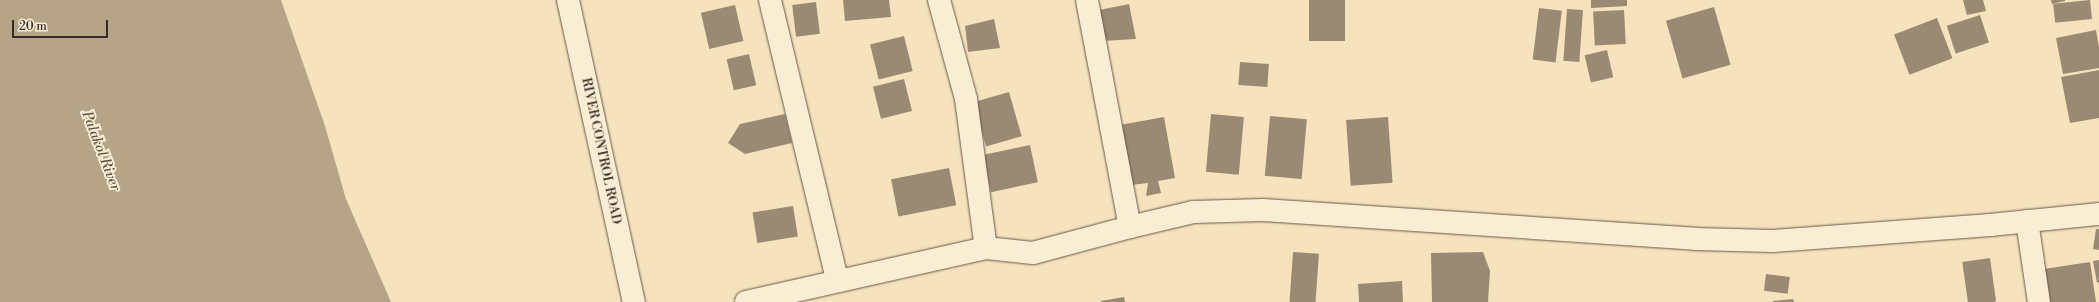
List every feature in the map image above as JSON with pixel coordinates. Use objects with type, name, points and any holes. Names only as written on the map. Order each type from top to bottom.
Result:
[{"type":"street","name":"RIVER CONTROL ROAD","points":[[568,0],[634,302]]},
{"type":"street","points":[[770,0],[837,280]]},
{"type":"street","points":[[939,0],[966,99],[986,248]]},
{"type":"street","points":[[1087,0],[1130,227]]},
{"type":"street","points":[[746,302],[837,280],[882,272],[986,248],[1033,253],[1193,212],[1263,210],[1513,225],[1695,239],[1772,242],[2099,214]]},
{"type":"street","points":[[2027,221],[2039,302]]},
{"type":"water","name":"Palakol River","points":[[0,0],[281,0],[325,126],[346,199],[391,302],[0,302]]},
{"type":"building","points":[[843,0],[889,0],[891,17],[845,21]]},
{"type":"building","points":[[1309,0],[1345,0],[1345,41],[1309,41]]},
{"type":"building","points":[[1591,0],[1627,0],[1627,6],[1591,8]]},
{"type":"building","points":[[1963,0],[1983,0],[1986,11],[1967,15]]},
{"type":"building","points":[[2051,0],[2065,0],[2065,1],[2052,4]]},
{"type":"building","points":[[2090,0],[2092,19],[2055,23],[2053,4]]},
{"type":"building","points":[[816,2],[820,34],[796,37],[792,5]]},
{"type":"building","points":[[1129,4],[1136,39],[1102,41],[1099,10]]},
{"type":"building","points":[[735,5],[743,41],[709,49],[701,13]]},
{"type":"building","points":[[1714,7],[1731,65],[1682,78],[1666,21]]},
{"type":"building","points":[[1539,8],[1562,11],[1555,62],[1533,60]]},
{"type":"building","points":[[1567,9],[1583,10],[1579,62],[1563,61]]},
{"type":"building","points":[[1624,10],[1626,44],[1595,46],[1593,12]]},
{"type":"building","points":[[1980,15],[1989,43],[1956,53],[1947,26]]},
{"type":"building","points":[[1937,18],[1952,58],[1909,75],[1894,34]]},
{"type":"building","points":[[994,19],[1000,48],[968,52],[965,26]]},
{"type":"building","points":[[2096,30],[2099,47],[2099,68],[2063,74],[2056,38]]},
{"type":"building","points":[[904,36],[913,71],[879,79],[870,44]]},
{"type":"building","points":[[1607,50],[1613,77],[1591,82],[1585,55]]},
{"type":"building","points":[[749,54],[756,85],[734,90],[727,59]]},
{"type":"building","points":[[1240,62],[1269,64],[1267,87],[1238,85]]},
{"type":"building","points":[[2099,70],[2099,118],[2070,123],[2061,77]]},
{"type":"building","points":[[904,79],[912,111],[881,119],[873,87]]},
{"type":"building","points":[[1009,92],[1022,136],[986,146],[973,102]]},
{"type":"building","points":[[785,114],[792,143],[745,154],[728,143],[740,124]]},
{"type":"building","points":[[1211,114],[1244,117],[1239,175],[1206,172]]},
{"type":"building","points":[[1270,116],[1307,119],[1302,179],[1265,176]]},
{"type":"building","points":[[1164,117],[1175,178],[1158,181],[1161,193],[1146,196],[1148,183],[1131,185],[1120,125]]},
{"type":"building","points":[[1388,117],[1393,183],[1351,186],[1346,120]]},
{"type":"building","points":[[1030,145],[1038,182],[991,192],[983,155]]},
{"type":"building","points":[[949,168],[956,205],[898,217],[891,179]]},
{"type":"building","points":[[793,206],[798,237],[757,243],[753,212]]},
{"type":"building","points":[[2096,229],[2099,229],[2099,250],[2093,249]]},
{"type":"building","points":[[1293,252],[1319,254],[1316,302],[1290,302]]},
{"type":"building","points":[[1483,252],[1490,271],[1488,302],[1432,302],[1431,253]]},
{"type":"building","points":[[1990,258],[1996,302],[1968,302],[1962,262]]},
{"type":"building","points":[[2099,260],[2099,282],[2097,283],[2093,261]]},
{"type":"building","points":[[2090,262],[2096,302],[2049,302],[2044,269]]},
{"type":"building","points":[[1766,274],[1790,277],[1788,294],[1764,291]]},
{"type":"building","points":[[1402,281],[1403,302],[1359,302],[1358,284]]},
{"type":"building","points":[[1124,297],[1125,302],[1101,302],[1101,301]]},
{"type":"building","points":[[1793,299],[1794,302],[1773,302],[1773,301]]}]
